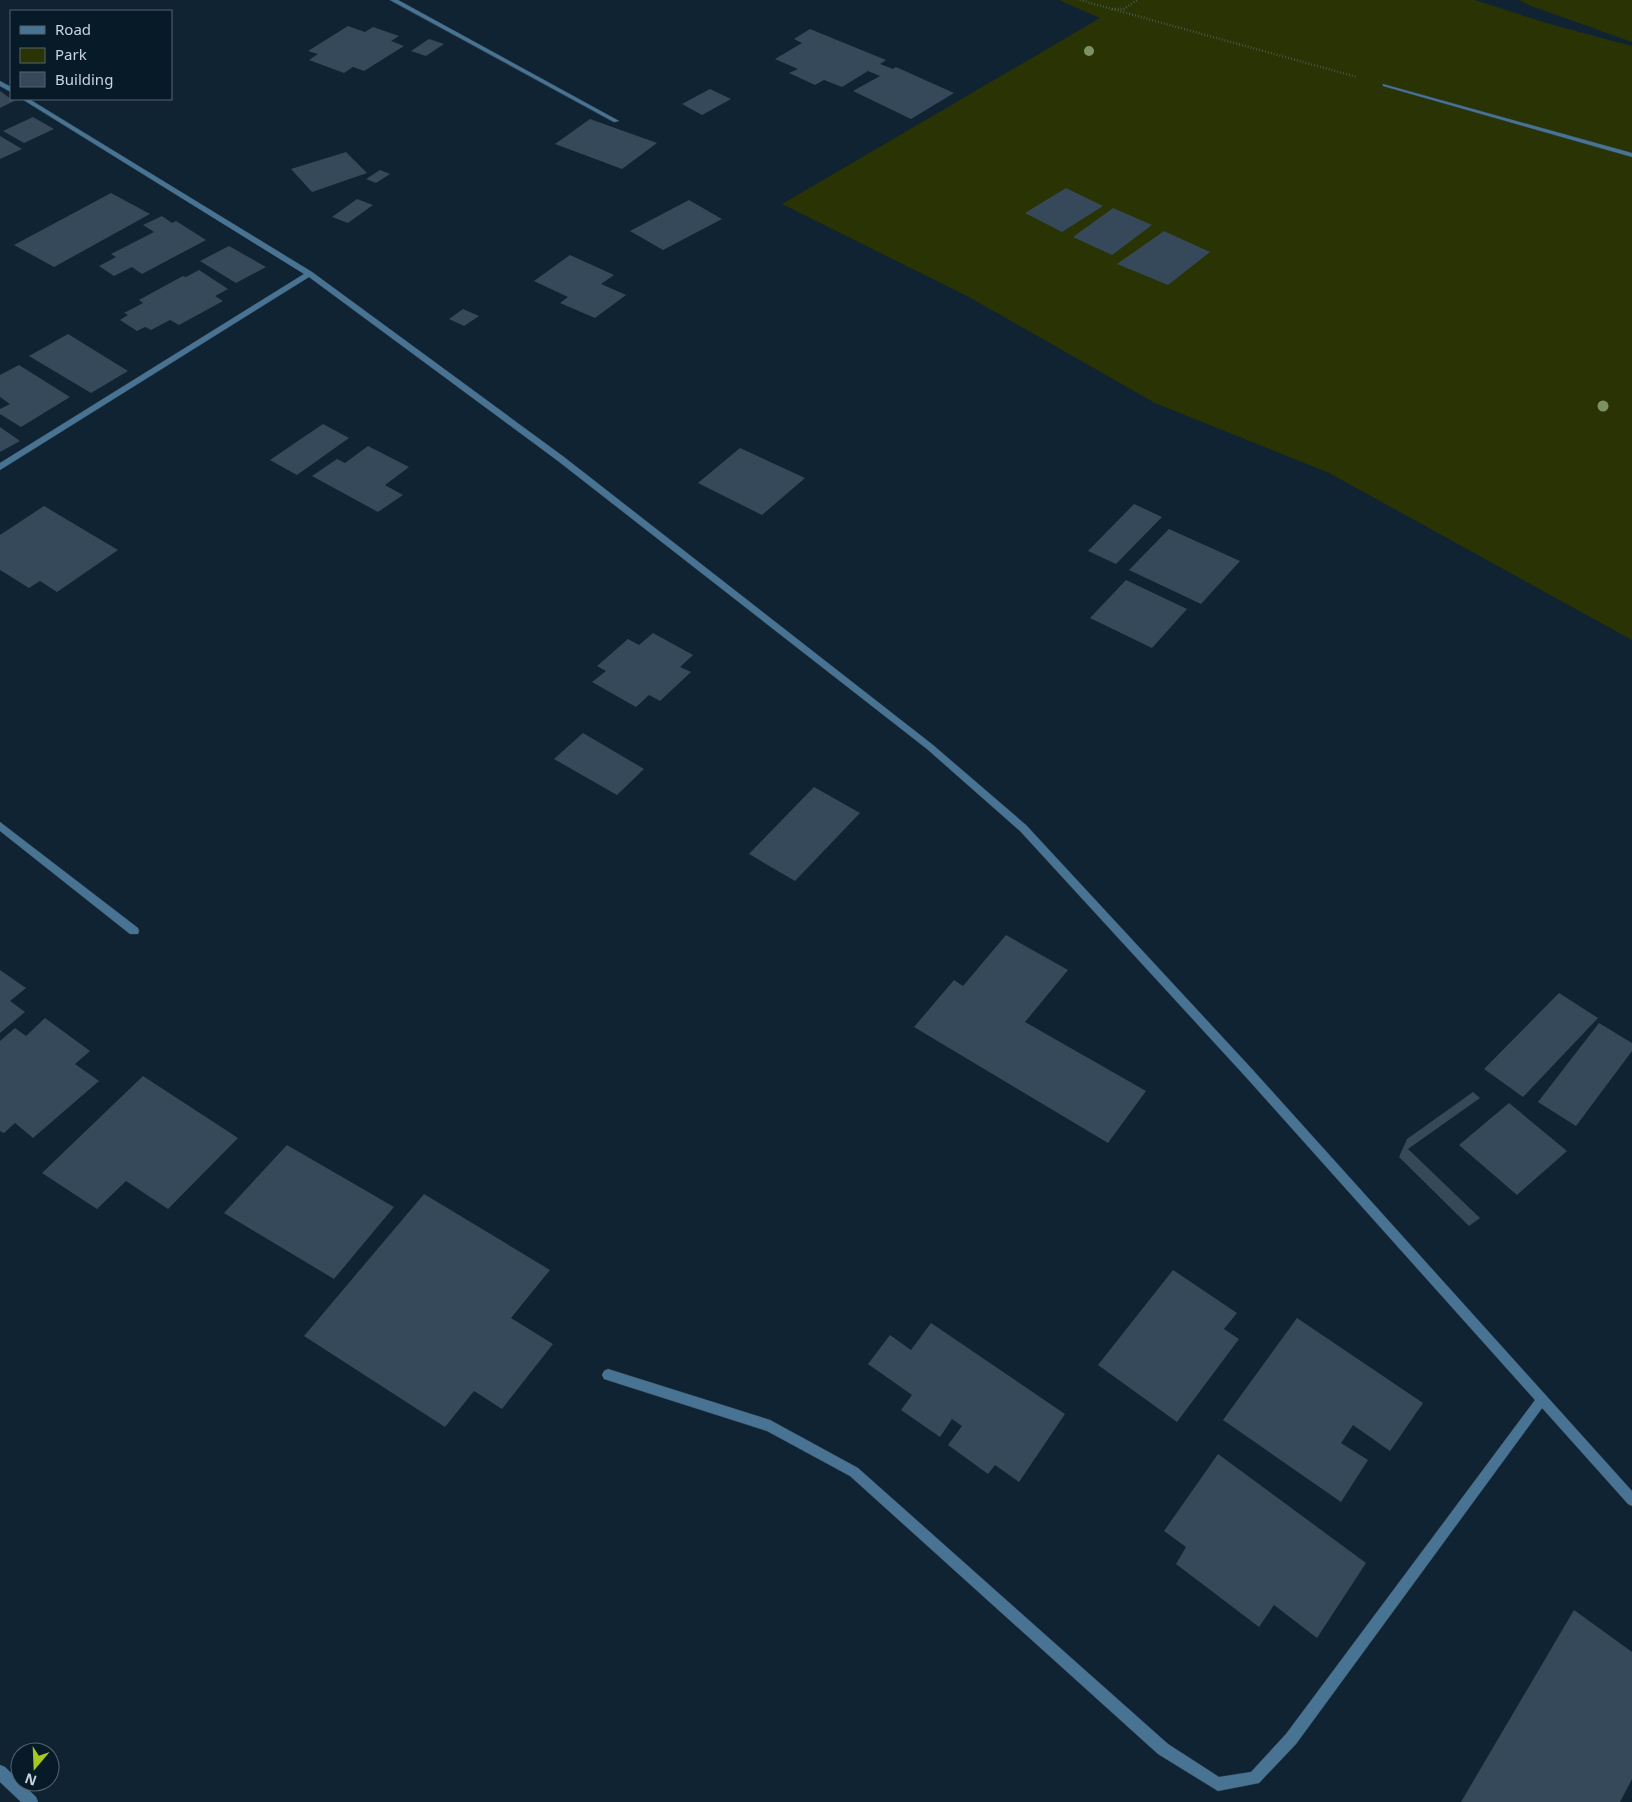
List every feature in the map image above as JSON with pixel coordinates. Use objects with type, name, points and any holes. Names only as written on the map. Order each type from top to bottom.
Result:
[{"type":"street","points":[[395,0],[616,121]]},
{"type":"street","points":[[1385,85],[1632,155]]},
{"type":"street","points":[[27,100],[309,274],[561,459],[930,747],[1023,828],[1248,1072],[1632,1500]]},
{"type":"street","points":[[0,467],[309,274]]},
{"type":"street","points":[[0,826],[134,931]]},
{"type":"street","points":[[608,1375],[770,1426],[854,1472],[1163,1750],[1218,1784],[1254,1778],[1291,1739],[1542,1400]]},
{"type":"street","points":[[0,1772],[31,1802]]},
{"type":"path","points":[[1080,0],[1385,85]]},
{"type":"path","points":[[1112,9],[1124,9],[1138,0]]},
{"type":"green space","points":[[1059,0],[1475,0],[1546,23],[1632,46],[1632,640],[1329,473],[1155,403],[969,297],[782,204],[1100,18]]},
{"type":"green space","points":[[1519,0],[1632,0],[1632,42],[1531,6]]},
{"type":"building","points":[[348,26],[365,32],[373,27],[399,36],[391,41],[404,46],[364,71],[353,67],[344,73],[309,60],[318,54],[308,51]]},
{"type":"building","points":[[810,29],[886,60],[880,64],[893,69],[896,67],[954,93],[911,119],[853,91],[880,76],[868,71],[842,87],[824,80],[815,85],[789,73],[798,69],[775,59],[802,43],[794,39]]},
{"type":"building","points":[[429,39],[444,44],[426,56],[411,51]]},
{"type":"building","points":[[710,89],[731,99],[702,115],[682,104]]},
{"type":"building","points":[[0,91],[10,100],[16,100],[0,108]]},
{"type":"building","points":[[33,117],[54,129],[24,143],[3,131]]},
{"type":"building","points":[[590,119],[657,143],[622,169],[555,144]]},
{"type":"building","points":[[0,136],[22,149],[0,159]]},
{"type":"building","points":[[346,152],[367,173],[312,192],[291,169]]},
{"type":"building","points":[[380,170],[390,174],[376,183],[366,179]]},
{"type":"building","points":[[1066,188],[1103,206],[1062,232],[1025,213]]},
{"type":"building","points":[[111,193],[150,214],[54,267],[14,245]]},
{"type":"building","points":[[357,199],[373,205],[348,223],[332,217]]},
{"type":"building","points":[[689,200],[722,219],[663,250],[630,231]]},
{"type":"building","points":[[1113,208],[1152,225],[1112,255],[1073,237]]},
{"type":"building","points":[[162,216],[172,223],[176,221],[206,240],[142,274],[132,267],[114,276],[99,266],[116,257],[111,254],[154,232],[143,225]]},
{"type":"building","points":[[1164,231],[1210,252],[1168,285],[1117,264]]},
{"type":"building","points":[[229,246],[266,267],[236,283],[200,261]]},
{"type":"building","points":[[570,255],[614,275],[601,284],[626,295],[595,318],[560,303],[568,297],[534,281]]},
{"type":"building","points":[[199,270],[228,289],[215,296],[223,301],[179,325],[170,320],[151,330],[145,327],[137,331],[120,320],[128,315],[124,313],[143,303],[139,300],[183,276],[186,277]]},
{"type":"building","points":[[463,309],[479,316],[464,326],[449,319]]},
{"type":"building","points":[[68,334],[128,371],[91,393],[29,356]]},
{"type":"building","points":[[19,365],[70,397],[21,427],[0,414],[0,409],[10,404],[0,397],[0,375]]},
{"type":"building","points":[[323,424],[349,438],[297,475],[270,460]]},
{"type":"building","points":[[0,427],[20,441],[0,452]]},
{"type":"building","points":[[368,446],[409,467],[385,485],[403,495],[378,512],[312,476],[337,459],[345,463]]},
{"type":"building","points":[[740,448],[805,478],[762,515],[698,483]]},
{"type":"building","points":[[1134,504],[1162,517],[1116,564],[1088,551]]},
{"type":"building","points":[[44,506],[118,550],[57,592],[40,581],[29,588],[0,570],[0,535]]},
{"type":"building","points":[[1169,529],[1240,561],[1201,604],[1129,570]]},
{"type":"building","points":[[1126,580],[1187,609],[1152,648],[1090,618]]},
{"type":"building","points":[[653,633],[693,655],[680,667],[691,672],[660,701],[649,695],[636,707],[592,682],[606,671],[597,666],[628,639],[639,645]]},
{"type":"building","points":[[583,733],[644,769],[617,795],[554,759]]},
{"type":"building","points":[[814,787],[860,813],[795,881],[749,854]]},
{"type":"building","points":[[1006,935],[1068,970],[1025,1022],[1146,1091],[1108,1143],[914,1027],[954,980],[963,986]]},
{"type":"building","points":[[0,970],[26,988],[10,1001],[25,1012],[0,1033]]},
{"type":"building","points":[[1559,993],[1598,1018],[1523,1097],[1484,1069]]},
{"type":"building","points":[[45,1018],[90,1051],[75,1064],[99,1081],[33,1138],[15,1123],[4,1133],[0,1131],[0,1041],[15,1028],[26,1036]]},
{"type":"building","points":[[1599,1023],[1632,1043],[1632,1051],[1576,1126],[1538,1102]]},
{"type":"building","points":[[143,1076],[238,1138],[168,1209],[126,1181],[97,1209],[42,1173]]},
{"type":"building","points":[[1473,1092],[1480,1098],[1408,1149],[1480,1218],[1469,1226],[1399,1157],[1407,1139]]},
{"type":"building","points":[[1509,1103],[1567,1151],[1517,1195],[1459,1145]]},
{"type":"building","points":[[287,1145],[394,1207],[334,1279],[224,1213]]},
{"type":"building","points":[[424,1194],[550,1270],[511,1318],[553,1344],[502,1409],[474,1391],[445,1427],[304,1336]]},
{"type":"building","points":[[1173,1270],[1237,1313],[1224,1329],[1239,1339],[1177,1422],[1098,1365]]},
{"type":"building","points":[[1297,1318],[1423,1403],[1390,1451],[1353,1425],[1341,1443],[1368,1460],[1341,1502],[1223,1420]]},
{"type":"building","points":[[931,1323],[1065,1414],[1019,1482],[995,1465],[988,1474],[948,1445],[962,1426],[952,1419],[940,1437],[901,1410],[912,1395],[868,1364],[890,1335],[911,1350]]},
{"type":"building","points":[[1218,1454],[1366,1563],[1317,1638],[1274,1605],[1259,1627],[1176,1564],[1186,1547],[1164,1531]]},
{"type":"building","points":[[1574,1610],[1632,1652],[1632,1779],[1620,1802],[1461,1802]]}]
